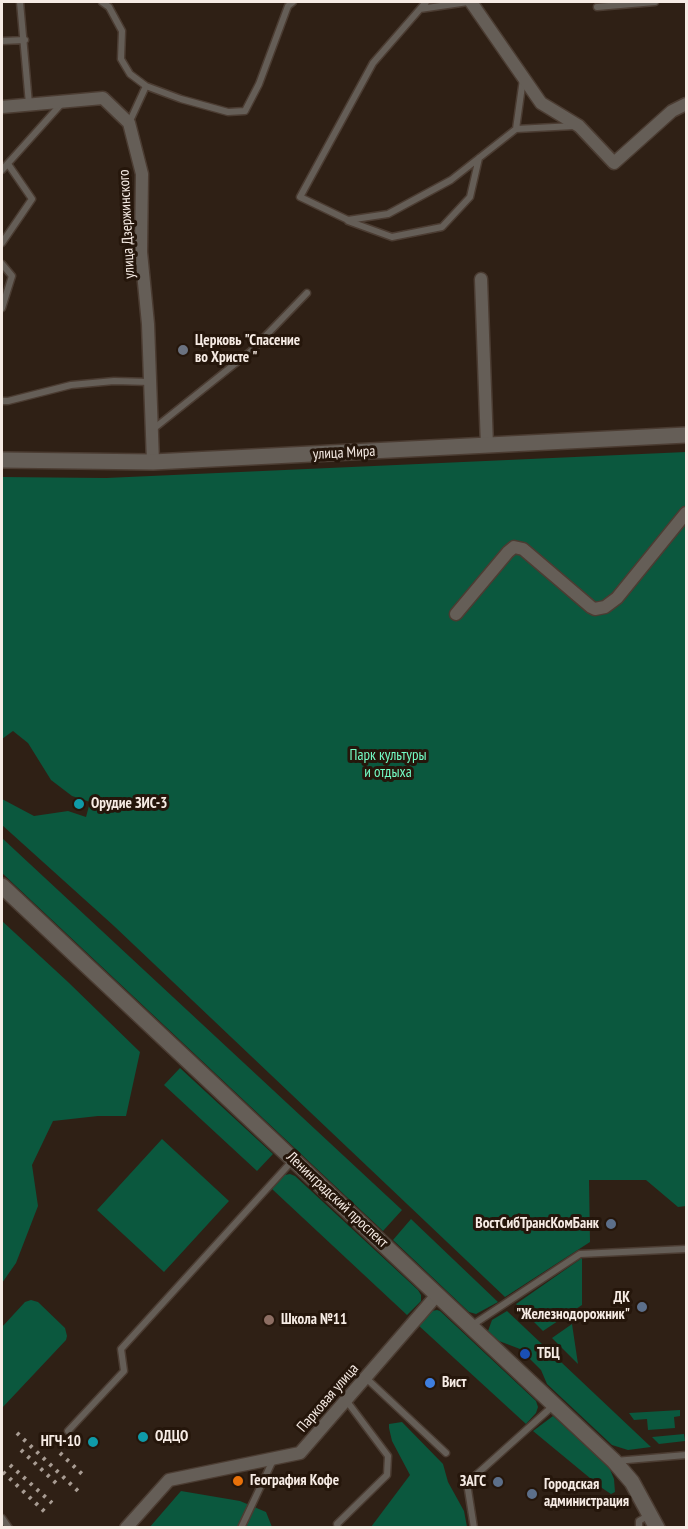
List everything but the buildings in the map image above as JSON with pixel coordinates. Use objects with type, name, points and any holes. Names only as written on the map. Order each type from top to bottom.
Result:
[{"type":"street","points":[[470,2],[541,103],[579,126],[614,163],[672,111],[687,104]]},
{"type":"street","points":[[2,107],[103,98],[129,123]]},
{"type":"street","name":"улица Дзержинского","points":[[129,123],[142,174],[141,252],[148,324],[153,462]]},
{"type":"street","points":[[481,279],[487,446]]},
{"type":"street","name":"улица Мира","points":[[2,460],[153,462],[687,435]]},
{"type":"street","points":[[456,614],[514,547],[523,549],[591,607],[595,609],[605,607],[617,598],[687,513]]},
{"type":"street","name":"Ленинградский проспект","points":[[2,886],[614,1461],[632,1482],[653,1521]]},
{"type":"street","name":"Парковая улица","points":[[126,1527],[169,1480],[300,1453],[437,1295]]},
{"type":"lane","points":[[20,2],[29,105]]},
{"type":"lane","points":[[102,2],[109,7],[122,31],[121,59],[130,75],[146,86],[181,99],[228,112],[245,111],[288,6],[293,2]]},
{"type":"lane","points":[[426,2],[373,63],[300,196],[348,220],[392,237],[442,227],[470,197],[479,158]]},
{"type":"lane","points":[[420,9],[470,2]]},
{"type":"lane","points":[[597,7],[655,2]]},
{"type":"lane","points":[[2,41],[25,40]]},
{"type":"lane","points":[[516,129],[523,77]]},
{"type":"lane","points":[[129,123],[146,86]]},
{"type":"lane","points":[[2,170],[64,102]]},
{"type":"lane","points":[[348,220],[388,214],[452,180],[516,129],[579,126]]},
{"type":"lane","points":[[2,243],[32,199],[8,164]]},
{"type":"lane","points":[[2,264],[12,276],[2,308]]},
{"type":"lane","points":[[152,430],[251,351],[307,293]]},
{"type":"lane","points":[[2,401],[71,386],[114,381],[150,382]]},
{"type":"lane","points":[[68,1431],[124,1371],[121,1349],[294,1159]]},
{"type":"lane","points":[[471,1326],[580,1254],[687,1249]]},
{"type":"lane","points":[[366,1378],[446,1453]]},
{"type":"lane","points":[[338,1527],[337,1524],[387,1475],[388,1456],[346,1400]]},
{"type":"lane","points":[[474,1527],[467,1483],[554,1405]]},
{"type":"lane","points":[[614,1461],[687,1455]]},
{"type":"lane","points":[[241,1527],[274,1458]]},
{"type":"lane","points":[[2,1518],[9,1527]]},
{"type":"lane","points":[[639,1527],[639,1521],[653,1521]]},
{"type":"green space","name":"Парк культуры и отдыха","points":[[686,452],[686,1206],[678,1207],[646,1180],[589,1180],[590,1242],[505,1297],[114,926],[2,825],[2,799],[34,816],[68,811],[86,817],[90,802],[72,796],[51,780],[28,743],[13,731],[2,739],[2,477],[106,478]]},
{"type":"green space","points":[[2,838],[402,1210],[383,1231],[2,873]]},
{"type":"green space","points":[[2,921],[140,1052],[126,1116],[98,1116],[53,1121],[32,1165],[38,1206],[16,1263],[2,1283]]},
{"type":"green space","points":[[180,1068],[273,1154],[257,1171],[164,1085]]},
{"type":"green space","points":[[162,1139],[229,1201],[164,1272],[97,1210]]},
{"type":"green space","points":[[285,1175],[295,1176],[418,1290],[421,1301],[407,1315],[272,1189]]},
{"type":"green space","points":[[411,1219],[498,1302],[476,1314],[469,1312],[393,1240]]},
{"type":"green space","points":[[582,1258],[582,1305],[543,1331],[516,1304]]},
{"type":"green space","points":[[31,1300],[38,1302],[65,1328],[66,1340],[2,1408],[2,1327],[25,1302]]},
{"type":"green space","points":[[437,1310],[536,1401],[538,1407],[536,1413],[526,1424],[418,1325],[432,1311]]},
{"type":"green space","points":[[507,1311],[651,1447],[628,1450],[612,1445],[547,1384],[541,1370],[520,1349],[499,1341],[488,1331],[492,1320]]},
{"type":"green space","points":[[572,1324],[578,1364],[552,1338]]},
{"type":"green space","points":[[680,1410],[680,1416],[674,1417],[675,1428],[648,1430],[647,1419],[634,1420],[629,1413]]},
{"type":"green space","points":[[553,1416],[609,1467],[614,1479],[615,1492],[611,1494],[602,1488],[533,1431]]},
{"type":"green space","points":[[402,1422],[443,1464],[448,1482],[464,1511],[467,1527],[371,1527],[410,1475],[392,1441],[389,1428],[389,1424]]},
{"type":"green space","points":[[684,1434],[685,1441],[659,1444],[652,1437]]},
{"type":"green space","points":[[181,1491],[240,1501],[266,1512],[272,1527],[149,1528]]},
{"type":"railway","points":[[17,1433],[78,1491]]},
{"type":"railway","points":[[21,1450],[57,1484]]},
{"type":"railway","points":[[60,1453],[82,1474]]},
{"type":"railway","points":[[10,1465],[52,1503]]},
{"type":"railway","points":[[3,1472],[45,1512]]},
{"type":"place","name":"Церковь \"Спасение во Христе \"","points":[[183,350]]},
{"type":"place","name":"Орудие ЗИС-3","points":[[79,804]]},
{"type":"place","name":"ВостСибТрансКомБанк","points":[[611,1224]]},
{"type":"place","name":"ДК \"Железнодорожник\"","points":[[642,1307]]},
{"type":"place","name":"Школа №11","points":[[269,1320]]},
{"type":"place","name":"ТБЦ","points":[[525,1354]]},
{"type":"place","name":"Вист","points":[[430,1383]]},
{"type":"place","name":"ОДЦО","points":[[143,1437]]},
{"type":"place","name":"НГЧ-10","points":[[93,1442]]},
{"type":"place","name":"География Кофе","points":[[238,1481]]},
{"type":"place","name":"ЗАГС","points":[[498,1482]]},
{"type":"place","name":"Городская администрация","points":[[532,1494]]}]
